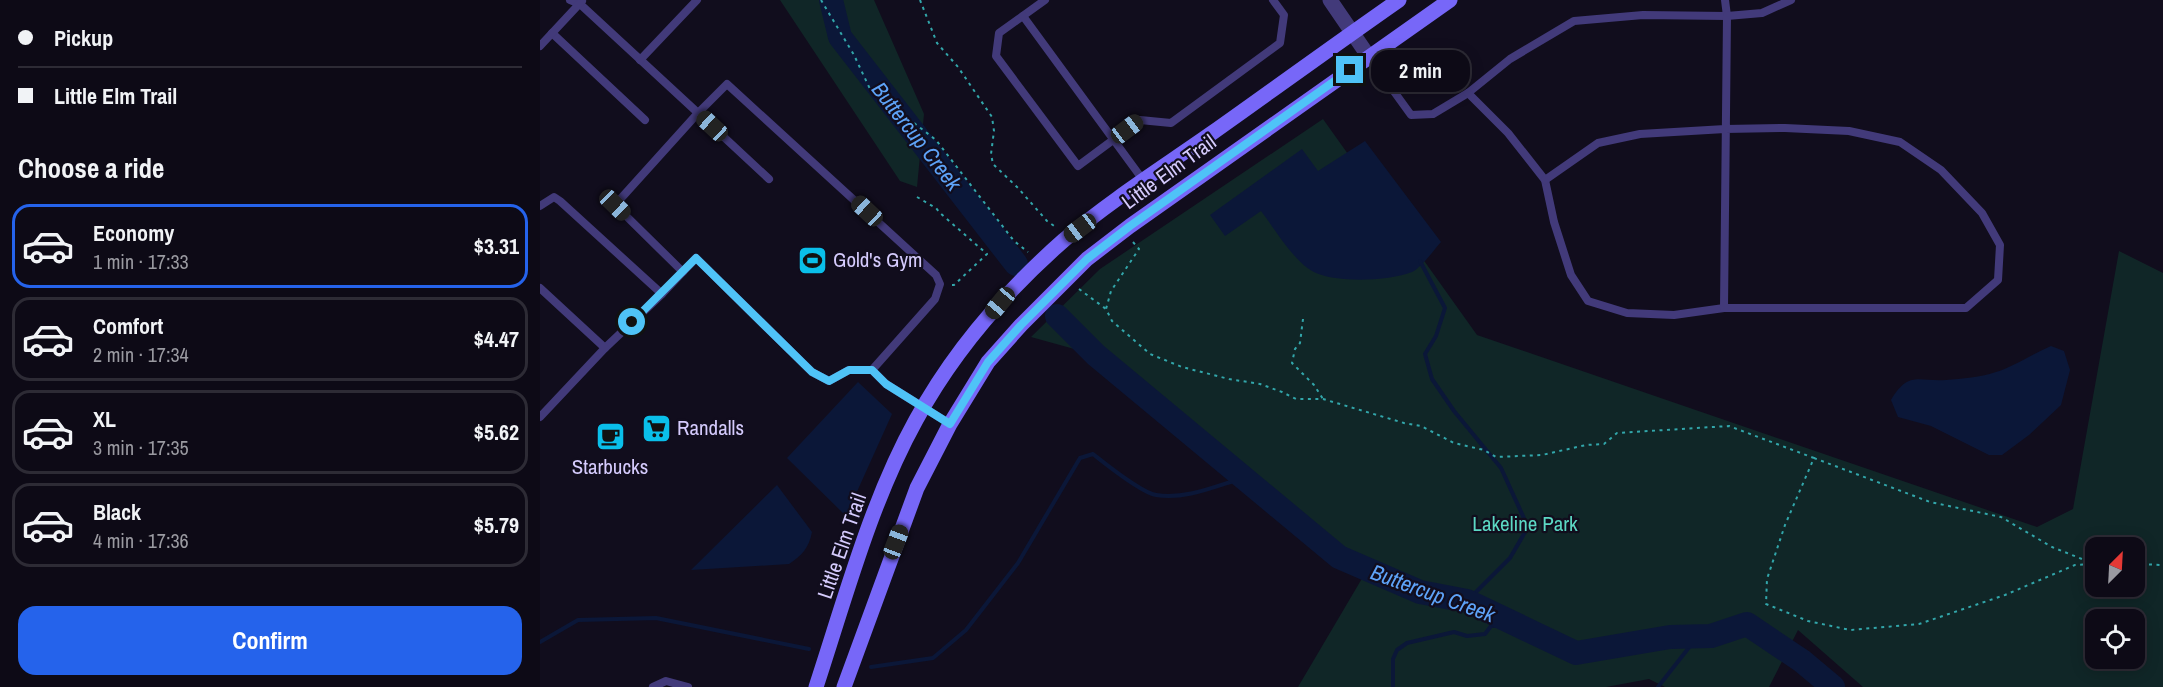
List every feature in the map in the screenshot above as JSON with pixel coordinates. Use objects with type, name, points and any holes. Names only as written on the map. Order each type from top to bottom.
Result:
[{"type":"street","points":[[1330,0],[1369,57]]},
{"type":"street","name":"Little Elm Trail","points":[[816,687],[888,476],[924,407],[960,351],[1000,303],[1065,240],[1143,180],[1399,0]]},
{"type":"street","name":"Little Elm Trail","points":[[844,687],[917,488],[950,424],[988,362],[1021,325],[1087,259],[1450,0]]},
{"type":"lane","points":[[570,0],[581,1],[640,60],[769,179]]},
{"type":"lane","points":[[640,60],[698,0]]},
{"type":"lane","points":[[1045,0],[999,33],[996,56],[1078,166],[1140,120],[1171,123],[1280,43],[1284,15],[1273,0]]},
{"type":"lane","points":[[1724,308],[1727,15],[1725,0]]},
{"type":"lane","points":[[1369,57],[1412,115],[1433,114],[1468,93],[1510,59],[1574,21],[1643,15],[1762,13],[1791,0]]},
{"type":"lane","points":[[540,46],[581,1]]},
{"type":"lane","points":[[1023,16],[1143,180]]},
{"type":"lane","points":[[552,33],[645,120]]},
{"type":"lane","points":[[683,272],[615,205],[727,84],[936,275],[940,284],[935,299],[872,370]]},
{"type":"lane","points":[[1468,93],[1508,133],[1545,180],[1554,222],[1571,275],[1588,301],[1628,313],[1674,315],[1724,308],[1966,308],[1998,280],[2000,245],[1982,213],[1941,170],[1900,142],[1849,131],[1725,129],[1640,134],[1598,143],[1545,180]]},
{"type":"lane","points":[[540,206],[554,197],[560,201],[662,294]]},
{"type":"lane","points":[[540,417],[605,348],[696,258],[812,372],[829,381],[849,370],[872,370],[886,384],[950,424]]},
{"type":"lane","points":[[540,288],[605,348]]},
{"type":"lane","points":[[653,687],[666,681],[688,687]]},
{"type":"path","points":[[821,0],[854,55],[870,89],[936,140],[1014,241],[1028,252]]},
{"type":"path","points":[[920,0],[937,43],[958,67],[992,117],[993,164],[1047,221],[1059,230]]},
{"type":"path","points":[[917,197],[936,208],[987,254],[954,285],[940,284]]},
{"type":"path","points":[[1106,309],[1111,291],[1139,249],[1134,242]]},
{"type":"path","points":[[1079,289],[1106,309],[1112,321],[1150,354],[1182,367],[1229,380],[1260,384],[1296,399],[1323,399],[1421,426],[1454,442],[1484,450],[1496,457],[1542,455],[1586,445],[1604,444],[1617,433],[1729,426],[1930,501],[2001,517],[2052,547],[2085,560]]},
{"type":"path","points":[[1303,319],[1300,343],[1295,349],[1292,363],[1314,385],[1323,399]]},
{"type":"path","points":[[1814,458],[1785,525],[1767,579],[1767,604],[1808,621],[1850,630],[1919,624],[2005,595],[2075,565],[2085,564]]},
{"type":"path","points":[[2145,564],[2163,565]]},
{"type":"green space","points":[[780,0],[874,0],[924,114],[917,187],[900,181]]},
{"type":"green space","name":"Lakeline Park","points":[[1323,119],[1477,335],[2037,527],[2073,509],[2119,251],[2163,273],[2163,687],[1863,687],[1798,630],[1769,687],[1665,687],[1649,679],[1606,687],[1298,687],[1367,570],[1096,355],[1031,337],[1100,269]]},
{"type":"water","points":[[1365,141],[1441,242],[1412,272],[1364,280],[1326,276],[1316,273],[1301,262],[1261,211],[1225,236],[1210,215],[1302,149],[1318,171]]},
{"type":"water","points":[[2051,346],[2064,351],[2070,370],[2061,405],[2029,435],[2002,455],[1989,455],[1931,426],[1898,417],[1891,400],[1903,384],[1909,381],[1958,379],[1990,374],[2010,367]]},
{"type":"water","points":[[858,382],[892,414],[846,516],[787,458]]},
{"type":"water","points":[[777,485],[812,532],[807,547],[801,554],[789,564],[691,570]]},
{"type":"waterway","name":"Buttercup Creek","points":[[831,0],[840,37],[1016,264]]},
{"type":"waterway","points":[[1420,261],[1445,308],[1436,336],[1425,354],[1432,379],[1454,411],[1501,468],[1528,527],[1510,558],[1467,601]]},
{"type":"waterway","name":"Buttercup Creek","points":[[1057,316],[1096,355],[1339,557],[1420,592],[1467,601],[1576,653],[1670,637],[1711,636],[1747,624],[1802,661],[1833,687]]},
{"type":"waterway","points":[[871,667],[933,658],[966,630],[1018,563],[1080,458],[1093,454],[1133,484],[1156,495],[1189,494],[1243,478]]},
{"type":"waterway","points":[[540,642],[578,620],[656,618],[809,649]]},
{"type":"waterway","points":[[1393,687],[1393,659],[1397,650],[1407,643],[1454,632],[1467,636],[1485,634],[1491,626],[1516,625]]},
{"type":"waterway","points":[[1658,687],[1698,636]]},
{"type":"place","name":"Gold's Gym","points":[[812,260]]},
{"type":"place","name":"Randalls","points":[[656,428]]},
{"type":"place","name":"Starbucks","points":[[610,436]]},
{"type":"route","points":[[632,322],[696,258],[812,372],[829,381],[849,370],[872,370],[886,384],[950,424],[988,362],[1021,325],[1087,259],[1350,70]]}]
